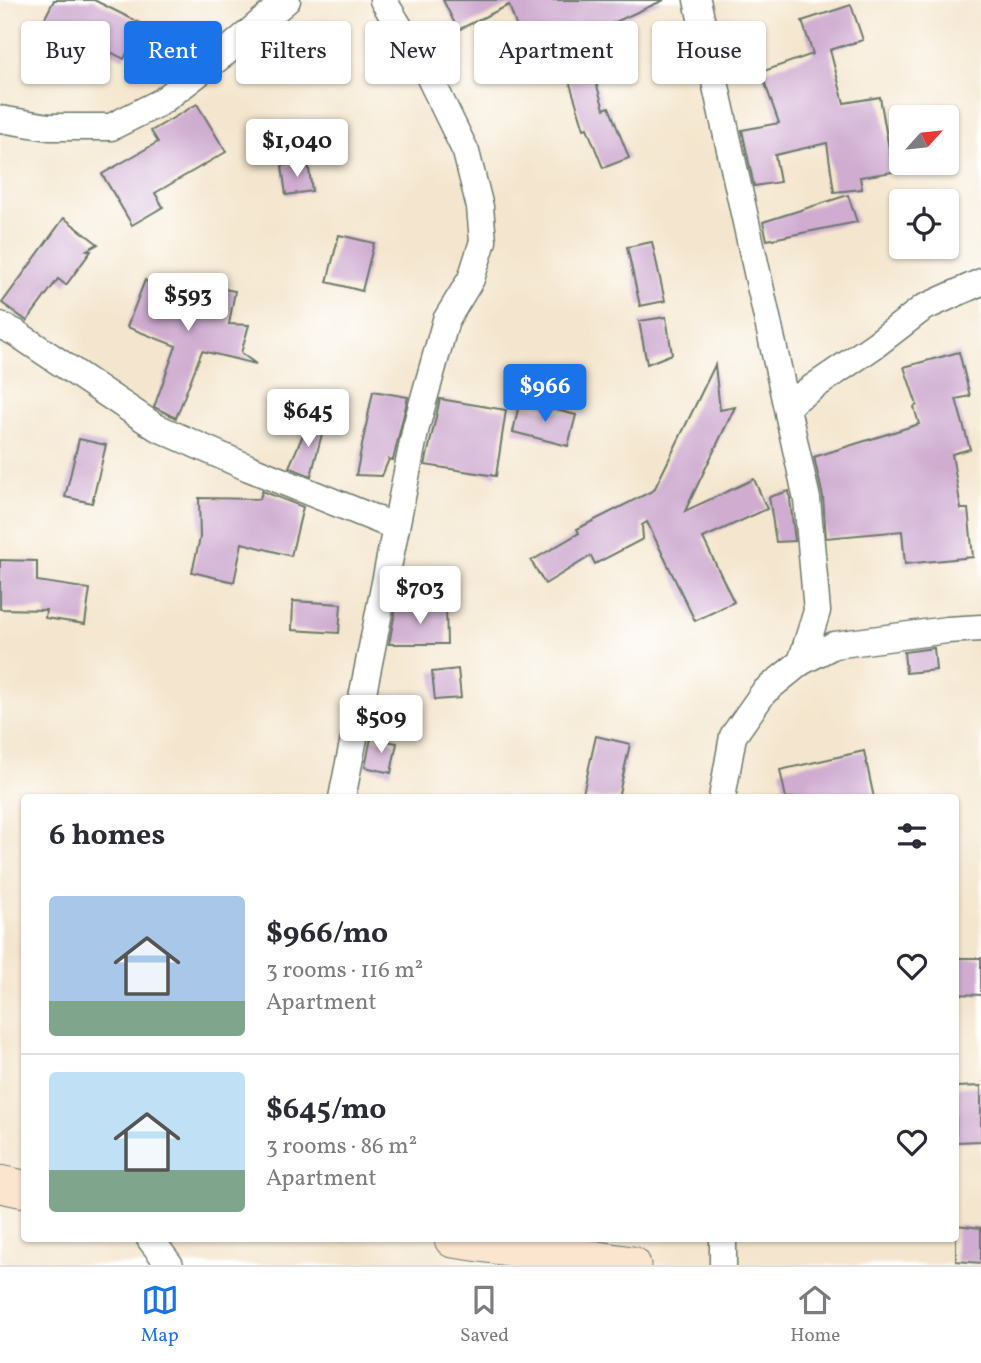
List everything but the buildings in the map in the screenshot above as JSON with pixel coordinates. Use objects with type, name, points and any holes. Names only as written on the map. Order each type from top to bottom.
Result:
[{"type":"main road","points":[[0,1184],[21,1188]]},
{"type":"main road","points":[[474,1242],[632,1265]]},
{"type":"street","points":[[0,119],[49,127],[111,127],[161,103],[287,0]]},
{"type":"street","points":[[343,794],[416,427],[446,320],[471,279],[483,240],[480,207],[466,152],[429,76],[383,0]]},
{"type":"street","points":[[697,0],[807,499],[817,611],[801,662]]},
{"type":"street","points":[[787,405],[875,345],[923,308],[981,282]]},
{"type":"street","points":[[0,325],[156,427],[396,527]]},
{"type":"street","points":[[723,794],[733,736],[764,692],[801,662],[834,645],[981,628]]},
{"type":"street","points":[[152,1242],[170,1265]]},
{"type":"street","points":[[723,1242],[723,1265]]}]
